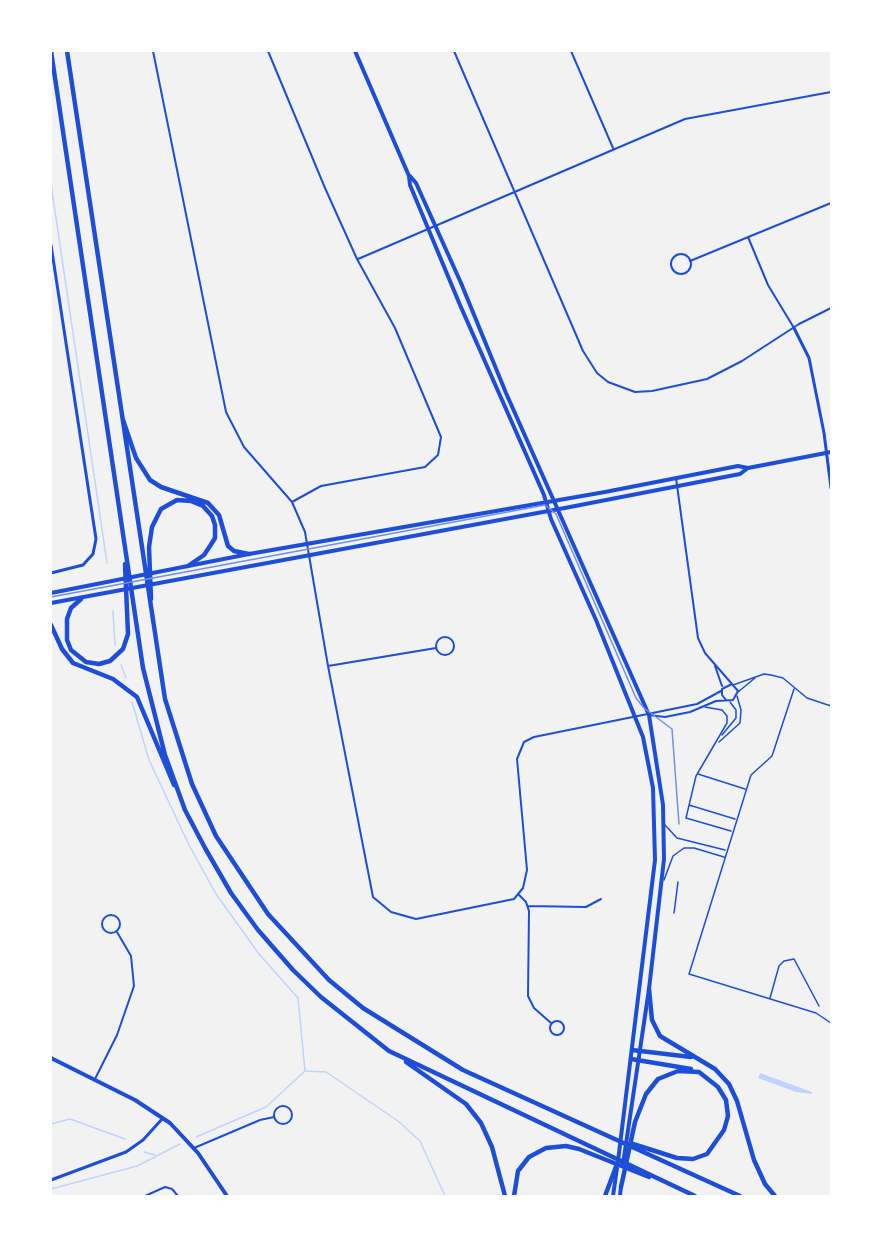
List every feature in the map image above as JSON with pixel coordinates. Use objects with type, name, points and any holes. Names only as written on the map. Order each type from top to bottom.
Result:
[{"type":"highway","points":[[51,51],[146,679],[156,723],[179,793]]},
{"type":"highway","points":[[67,51],[119,407],[165,699],[192,784],[216,836],[244,882],[275,922],[329,980],[363,1008],[398,1032],[456,1066],[740,1196]]},
{"type":"highway","points":[[119,407],[136,458],[150,480],[161,487],[208,503],[219,515],[228,546],[249,554]]},
{"type":"highway","points":[[152,625],[149,547],[152,527],[161,509],[177,500],[191,501],[203,506],[212,516],[215,525],[215,538],[210,546],[204,555],[188,566]]},
{"type":"highway","points":[[81,599],[71,608],[67,619],[67,640],[71,650],[86,662],[99,664],[110,661],[123,649],[128,634],[123,537]]},
{"type":"highway","points":[[51,625],[62,649],[73,663],[113,679],[137,697],[169,777],[205,848],[231,892],[258,930],[321,997],[388,1051],[466,1104],[481,1123],[492,1147],[505,1196]]},
{"type":"highway","points":[[649,989],[655,1031],[669,1044],[715,1068],[729,1084],[737,1101],[754,1160],[765,1184],[775,1196]]},
{"type":"highway","points":[[632,1050],[699,1059]]},
{"type":"highway","points":[[388,1051],[602,1156],[695,1196]]},
{"type":"highway","points":[[606,1135],[677,1158],[693,1158],[707,1154],[718,1143],[728,1116],[726,1100],[705,1075],[695,1070],[631,1059]]},
{"type":"highway","points":[[621,1187],[635,1122],[646,1094],[665,1075],[678,1071],[695,1070]]},
{"type":"highway","points":[[514,1196],[518,1171],[529,1157],[546,1149],[566,1146],[602,1156]]},
{"type":"highway","points":[[605,1196],[619,1158]]},
{"type":"main road","points":[[355,51],[409,176],[410,185],[427,228],[637,717],[653,788],[655,853],[613,1196]]},
{"type":"main road","points":[[409,176],[416,183],[435,225],[649,715],[662,789],[664,859],[649,989],[620,1196]]},
{"type":"main road","points":[[51,593],[117,582],[249,554],[738,466],[748,468],[829,453]]},
{"type":"main road","points":[[51,603],[549,511],[740,474],[748,468]]},
{"type":"main road","points":[[655,853],[664,859]]},
{"type":"main road","points":[[51,1058],[163,1118],[194,1148],[215,1174],[227,1196]]},
{"type":"street","points":[[153,51],[226,412],[244,447],[292,502],[305,532],[328,666],[373,897],[391,912],[416,919],[501,903],[519,895],[527,870],[517,759],[520,747],[534,737],[704,702],[726,685],[733,685]]},
{"type":"street","points":[[268,51],[357,259],[395,328],[441,437],[440,450],[434,462],[425,467],[321,486],[292,502]]},
{"type":"street","points":[[454,51],[583,351],[597,374],[608,382],[635,392],[692,383],[742,361],[831,308]]},
{"type":"street","points":[[571,51],[613,148]]},
{"type":"street","points":[[357,259],[685,119],[831,92]]},
{"type":"street","points":[[690,261],[831,203]]},
{"type":"street","points":[[748,237],[768,285],[809,358],[829,453],[831,488]]},
{"type":"street","points":[[51,245],[96,546],[93,554],[83,565],[51,573]]},
{"type":"street","points":[[679,254],[687,256],[690,261],[690,268],[685,273],[676,272],[672,267],[673,258],[679,254]]},
{"type":"street","points":[[649,715],[665,717],[705,707],[716,701],[727,700],[737,694],[733,685],[704,650],[697,631],[676,478]]},
{"type":"street","points":[[442,637],[454,642],[453,651],[446,655],[440,654],[436,648],[437,641],[442,637]]},
{"type":"street","points":[[328,666],[436,648]]},
{"type":"street","points":[[714,664],[722,680],[722,690],[727,700]]},
{"type":"street","points":[[519,895],[528,906],[528,996],[534,1008],[551,1023]]},
{"type":"street","points":[[528,906],[586,907],[601,898]]},
{"type":"street","points":[[107,915],[114,915],[120,919],[121,926],[117,932],[108,933],[103,928],[102,921],[107,915]]},
{"type":"street","points":[[94,1079],[117,1035],[134,986],[131,956],[117,932]]},
{"type":"street","points":[[561,1021],[564,1026],[562,1033],[552,1034],[549,1028],[551,1023],[561,1021]]},
{"type":"street","points":[[280,1107],[288,1108],[292,1114],[286,1124],[279,1123],[274,1117],[280,1107]]},
{"type":"street","points":[[194,1148],[261,1119],[274,1117]]},
{"type":"street","points":[[51,1180],[126,1152],[143,1140],[163,1118]]},
{"type":"street","points":[[145,1196],[165,1188],[172,1189],[178,1196]]},
{"type":"lane","points":[[733,685],[764,674],[783,678],[794,689],[813,701],[831,706]]},
{"type":"lane","points":[[718,743],[740,723],[741,710],[737,694],[757,677]]},
{"type":"lane","points":[[794,689],[772,756],[752,772],[731,831],[689,974],[816,1013],[831,1023]]},
{"type":"lane","points":[[720,738],[736,718],[736,710],[727,700]]},
{"type":"lane","points":[[705,707],[719,708],[727,716],[727,723],[718,743],[698,774],[686,818],[731,831]]},
{"type":"lane","points":[[698,774],[746,789]]},
{"type":"lane","points":[[689,805],[736,819]]},
{"type":"lane","points":[[664,823],[677,838],[726,851]]},
{"type":"lane","points":[[661,883],[668,873],[673,856],[684,848],[694,848],[724,857]]},
{"type":"lane","points":[[674,913],[678,882]]},
{"type":"lane","points":[[769,999],[779,966],[784,961],[794,959],[819,1006]]},
{"type":"water","points":[[760,1073],[812,1092],[812,1094],[796,1092],[758,1078]]},
{"type":"waterway","points":[[51,184],[107,563]]},
{"type":"waterway","points":[[113,611],[115,645]]},
{"type":"waterway","points":[[121,665],[126,678]]},
{"type":"waterway","points":[[132,702],[149,760],[189,845],[216,894],[259,954],[298,998],[305,1071]]},
{"type":"waterway","points":[[196,1137],[266,1107],[305,1071]]},
{"type":"waterway","points":[[306,1071],[326,1072],[398,1121],[420,1141],[445,1196]]},
{"type":"waterway","points":[[51,1124],[70,1119],[125,1139]]},
{"type":"waterway","points":[[51,1189],[137,1166],[180,1144]]},
{"type":"waterway","points":[[144,1152],[155,1155]]},
{"type":"tram line","points":[[51,597],[545,505],[556,514],[636,698],[644,708],[672,729],[679,824]]}]
